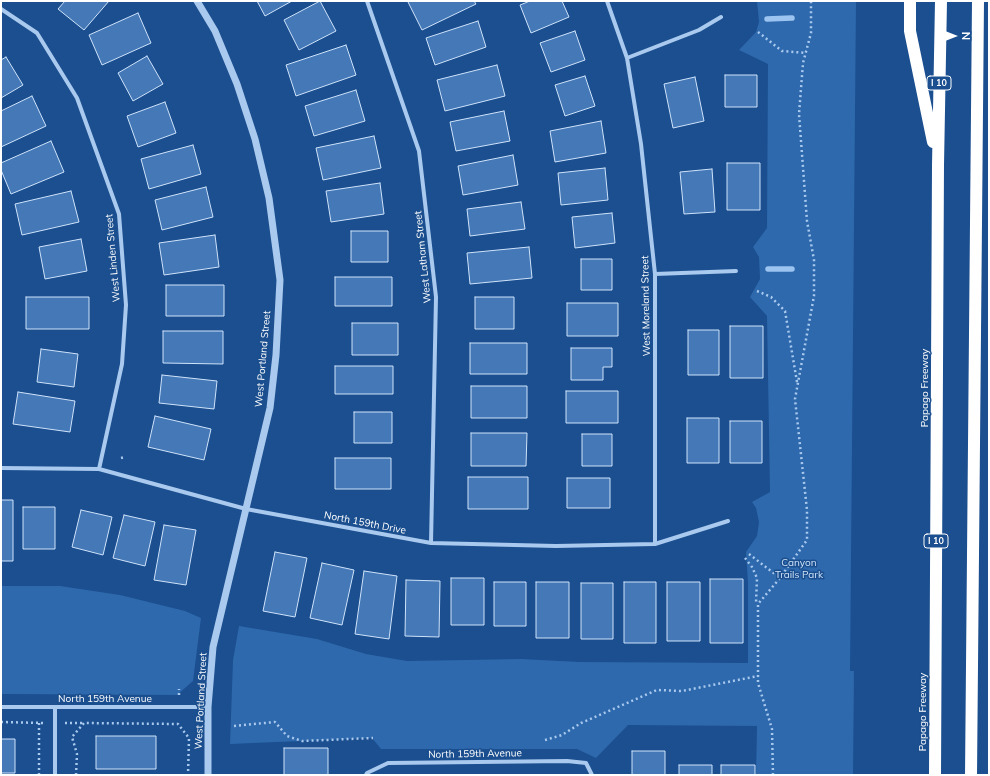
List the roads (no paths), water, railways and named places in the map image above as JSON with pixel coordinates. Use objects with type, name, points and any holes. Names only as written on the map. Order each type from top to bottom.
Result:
[{"type":"highway","points":[[910,1],[910,31],[938,165]]},
{"type":"highway","name":"Papago Freeway","points":[[935,775],[938,165],[941,1]]},
{"type":"highway","points":[[971,775],[978,1]]},
{"type":"street","name":"West Portland Street","points":[[197,1],[218,37],[237,84],[255,139],[269,198],[280,280],[276,355],[270,408],[213,647],[208,707],[208,775]]},
{"type":"street","name":"West Latham Street","points":[[367,1],[419,151],[436,297],[431,544]]},
{"type":"street","name":"West Moreland Street","points":[[607,1],[627,58],[641,144],[655,274],[655,544]]},
{"type":"street","name":"West Linden Street","points":[[1,9],[37,33],[77,98],[119,214],[126,305],[122,364],[99,469]]},
{"type":"street","points":[[627,58],[699,30],[721,17]]},
{"type":"street","points":[[655,274],[736,271]]},
{"type":"street","name":"North 159th Drive","points":[[1,468],[99,469],[246,509],[431,544],[556,546],[655,544],[728,521]]},
{"type":"street","name":"North 159th Avenue","points":[[1,707],[208,707]]},
{"type":"street","points":[[55,707],[55,775]]},
{"type":"street","name":"North 159th Avenue","points":[[367,774],[388,763],[567,761],[586,763],[592,775]]},
{"type":"waterway","points":[[767,19],[792,18]]},
{"type":"waterway","points":[[768,269],[792,269]]},
{"type":"park label","name":"Canyon Trails Park","points":[[799,568]]}]
